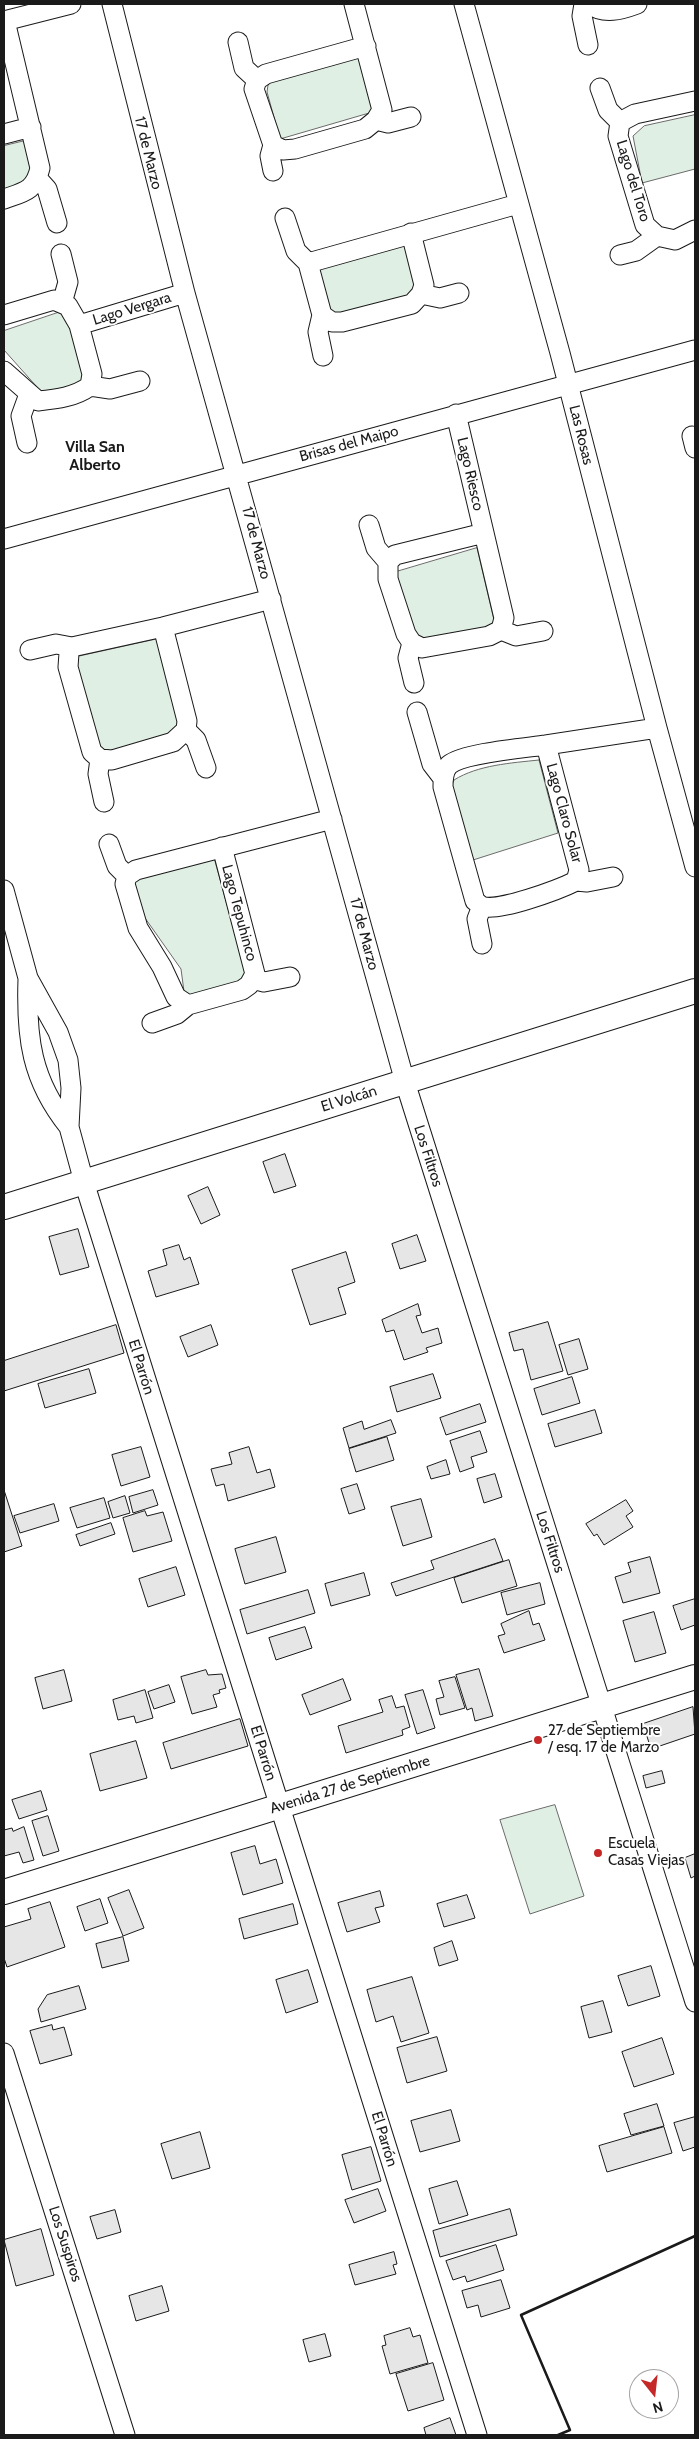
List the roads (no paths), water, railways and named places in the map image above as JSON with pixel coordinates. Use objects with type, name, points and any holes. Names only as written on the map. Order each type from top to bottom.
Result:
[{"type":"street","points":[[4,199],[25,192],[38,179],[40,168],[4,21],[71,4]]},
{"type":"street","name":"17 de Marzo","points":[[112,4],[185,293],[405,1082]]},
{"type":"street","points":[[273,145],[283,150],[295,149],[365,129],[376,120],[382,110],[354,4]]},
{"type":"street","name":"Las Rosas","points":[[464,4],[568,384],[695,867]]},
{"type":"street","points":[[584,4],[582,16],[588,45]]},
{"type":"street","points":[[589,4],[595,8],[618,11],[637,4]]},
{"type":"street","points":[[238,42],[244,68],[257,80]]},
{"type":"street","points":[[273,171],[270,156],[273,145],[254,89],[257,80],[266,74],[366,46]]},
{"type":"street","name":"Lago del Toro","points":[[600,88],[608,110],[620,122]]},
{"type":"street","name":"Lago del Toro","points":[[620,122],[635,114],[695,101]]},
{"type":"street","points":[[376,120],[388,123],[411,117]]},
{"type":"street","name":"Lago del Toro","points":[[620,122],[618,136],[645,225],[657,236],[675,240],[695,230]]},
{"type":"street","points":[[4,134],[31,127]]},
{"type":"street","points":[[38,179],[47,189],[57,223]]},
{"type":"street","points":[[308,263],[518,204]]},
{"type":"street","points":[[285,218],[296,251],[308,263],[322,315],[318,332],[324,356]]},
{"type":"street","points":[[322,315],[332,322],[342,322],[412,304],[421,294],[424,285],[411,233]]},
{"type":"street","name":"Lago del Toro","points":[[620,256],[636,250],[657,236]]},
{"type":"street","points":[[4,315],[54,300],[62,303],[68,282],[60,254]]},
{"type":"street","name":"Lago Vergara","points":[[79,325],[185,293]]},
{"type":"street","points":[[421,294],[440,298],[459,294]]},
{"type":"street","name":"Lago Vergara","points":[[62,303],[72,310],[79,325],[92,374],[90,386]]},
{"type":"street","name":"Brisas del Maipo","points":[[4,539],[695,350]]},
{"type":"street","points":[[4,371],[38,401],[80,393],[90,386],[110,388],[140,381]]},
{"type":"street","points":[[27,443],[21,416],[29,394]]},
{"type":"street","name":"Lago Riesco","points":[[456,414],[504,618],[501,630]]},
{"type":"street","points":[[369,525],[376,548],[388,562],[388,579],[406,634],[412,643],[422,648],[489,636],[501,630],[516,636],[543,631]]},
{"type":"street","points":[[388,562],[395,555],[484,533]]},
{"type":"street","points":[[30,650],[56,644],[72,647],[163,627],[271,599]]},
{"type":"street","points":[[72,647],[69,653],[68,667],[92,752],[100,759],[112,760],[173,742],[186,730],[188,721],[163,627]]},
{"type":"street","points":[[412,643],[408,658],[414,683]]},
{"type":"street","points":[[417,712],[432,764],[442,777],[443,787],[475,901],[482,906],[477,919],[482,944]]},
{"type":"street","name":"Lago Claro Solar","points":[[442,777],[447,767],[461,759],[657,728]]},
{"type":"street","points":[[186,730],[196,740],[206,768]]},
{"type":"street","name":"Lago Claro Solar","points":[[546,745],[579,870],[576,881]]},
{"type":"street","points":[[100,759],[98,774],[104,802]]},
{"type":"street","name":"Lago Tepuhinco","points":[[127,876],[136,870],[332,819]]},
{"type":"street","points":[[109,844],[117,866],[127,876],[125,884],[138,928],[162,967],[176,997],[188,1005]]},
{"type":"street","name":"Lago Tepuhinco","points":[[152,1022],[177,1014],[188,1005],[242,990],[253,979],[254,968],[222,848]]},
{"type":"street","name":"Lago Claro Solar","points":[[482,906],[498,907],[558,890],[576,881],[587,882],[613,877]]},
{"type":"street","name":"El Parrón","points":[[4,890],[11,944],[58,1032],[68,1060],[71,1095],[69,1128]]},
{"type":"street","name":"Lago Tepuhinco","points":[[253,979],[264,982],[290,977]]},
{"type":"street","name":"El Parrón","points":[[28,978],[28,1020],[32,1055],[46,1094],[69,1128],[84,1182],[477,2435]]},
{"type":"street","name":"El Volcán","points":[[4,1207],[695,992]]},
{"type":"street","name":"Los Filtros","points":[[405,1082],[695,2002]]},
{"type":"street","name":"Avenida 27 de Septiembre","points":[[4,1892],[695,1677]]},
{"type":"street","name":"Los Suspiros","points":[[4,2052],[125,2435]]},
{"type":"place","name":"27 de Septiembre / esq. 17 de Marzo","points":[[538,1740]]},
{"type":"place","name":"Escuela Casas Viejas","points":[[598,1853]]},
{"type":"district","name":"Villa San Alberto","points":[[95,456]]}]
